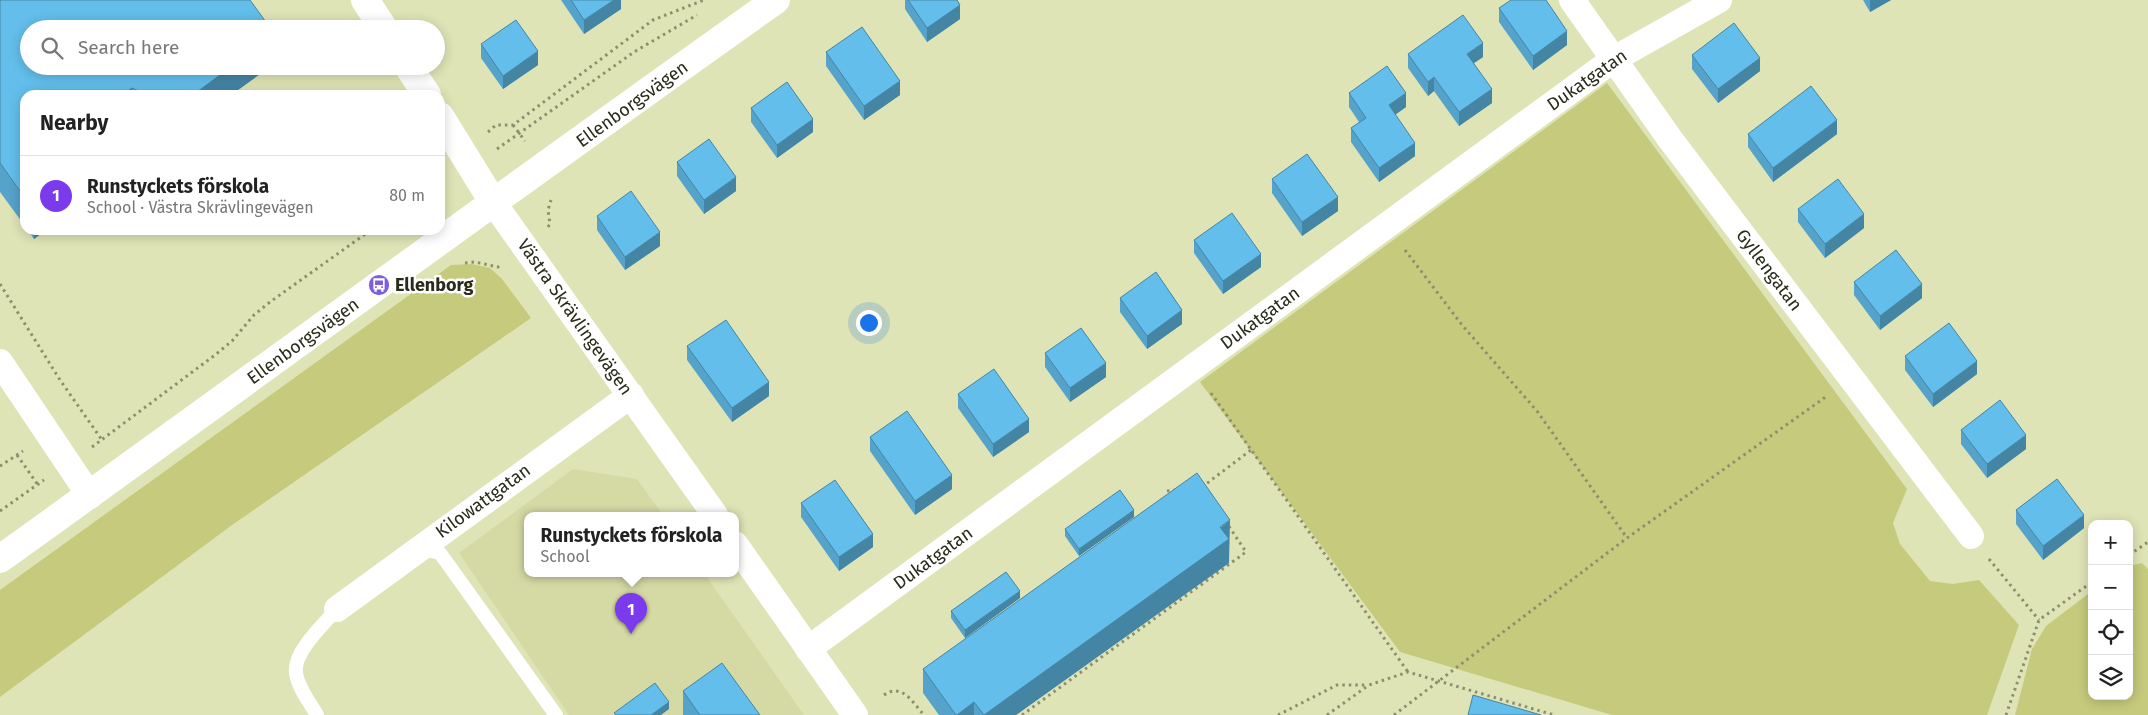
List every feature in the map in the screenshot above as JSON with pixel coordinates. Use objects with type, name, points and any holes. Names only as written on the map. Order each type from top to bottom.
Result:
[{"type":"street","points":[[365,0],[378,20]]},
{"type":"street","name":"Ellenborgsvägen","points":[[0,559],[90,496],[493,202],[776,0]]},
{"type":"street","name":"Gyllengatan","points":[[1572,0],[1670,139],[1971,536]]},
{"type":"street","name":"Dukatgatan","points":[[808,649],[1614,59],[1719,0]]},
{"type":"street","points":[[414,75],[423,90]]},
{"type":"street","name":"Västra Skrävlingevägen","points":[[445,124],[493,202],[713,512]]},
{"type":"street","points":[[0,362],[90,496]]},
{"type":"street","name":"Kilowattgatan","points":[[337,609],[418,548],[631,395]]},
{"type":"street","points":[[739,550],[855,715]]},
{"type":"lane","points":[[418,548],[440,553],[556,715]]},
{"type":"lane","points":[[317,715],[305,695],[296,672],[302,650],[337,609]]},
{"type":"path","points":[[466,159],[496,125],[513,125],[653,20],[704,0]]},
{"type":"path","points":[[466,159],[684,20],[702,12]]},
{"type":"path","points":[[1386,226],[1462,325],[1537,411],[1627,538]]},
{"type":"path","points":[[0,511],[102,440],[232,341],[254,315],[270,302],[365,235]]},
{"type":"path","points":[[0,284],[60,380],[102,440]]},
{"type":"path","points":[[1193,368],[1408,672]]},
{"type":"path","points":[[1394,715],[1627,538],[1851,378]]},
{"type":"path","points":[[1193,488],[1202,487],[1251,450]]},
{"type":"path","points":[[0,466],[17,455],[38,484]]},
{"type":"path","points":[[1202,487],[1207,494]]},
{"type":"path","points":[[1167,491],[1184,489]]},
{"type":"path","points":[[1022,715],[1246,552],[1227,523]]},
{"type":"path","points":[[1971,536],[2039,620]]},
{"type":"path","points":[[2133,552],[2148,542]]},
{"type":"path","points":[[2006,715],[2039,620],[2088,585]]},
{"type":"path","points":[[1327,715],[1369,685],[1408,672],[1554,715]]},
{"type":"path","points":[[1278,715],[1337,685],[1369,685]]},
{"type":"path","points":[[884,694],[896,690],[904,692],[924,715]]},
{"type":"shaded area","points":[[1607,83],[1907,489],[1893,523],[1900,544],[1930,581],[1953,584],[1979,580],[2019,625],[1987,715],[1612,715],[1400,652],[1200,382]]},
{"type":"shaded area","points":[[472,264],[490,268],[502,279],[531,318],[232,525],[0,697],[0,590],[451,265]]},
{"type":"shaded area","points":[[573,469],[637,479],[661,512],[524,512],[524,577],[707,577],[804,715],[569,715],[459,553]]},
{"type":"shaded area","points":[[2142,563],[2148,569],[2148,715],[2015,715],[2032,649],[2046,626],[2088,594],[2088,700],[2133,700],[2133,565]]},
{"type":"building","points":[[0,0],[250,0],[264,20],[20,20],[20,75],[220,75],[200,90],[136,90],[132,88],[129,90],[20,90],[20,191],[0,163]]},
{"type":"building","points":[[571,0],[614,0],[584,20]]},
{"type":"building","points":[[908,0],[957,0],[960,5],[927,28]]},
{"type":"building","points":[[1511,0],[1546,0],[1567,31],[1533,56],[1499,8]]},
{"type":"building","points":[[1463,15],[1483,43],[1467,54],[1492,89],[1459,112],[1434,77],[1428,82],[1408,54]]},
{"type":"building","points":[[516,20],[538,51],[503,76],[481,44]]},
{"type":"building","points":[[1734,23],[1760,58],[1718,89],[1692,55]]},
{"type":"building","points":[[862,27],[900,81],[864,106],[826,52]]},
{"type":"building","points":[[1387,66],[1406,93],[1389,105],[1415,143],[1379,168],[1351,128],[1366,118],[1349,93]]},
{"type":"building","points":[[787,82],[813,119],[777,145],[751,108]]},
{"type":"building","points":[[1811,86],[1837,120],[1773,168],[1748,134]]},
{"type":"building","points":[[709,139],[736,177],[704,200],[677,162]]},
{"type":"building","points":[[1307,154],[1338,197],[1302,222],[1272,179]]},
{"type":"building","points":[[1838,179],[1864,214],[1825,244],[1798,209]]},
{"type":"building","points":[[631,191],[660,232],[625,257],[597,216]]},
{"type":"building","points":[[1232,213],[1261,254],[1223,281],[1194,240]]},
{"type":"building","points":[[1896,250],[1922,284],[1880,316],[1854,282]]},
{"type":"building","points":[[1156,272],[1182,310],[1147,336],[1120,298]]},
{"type":"building","points":[[726,320],[769,382],[732,408],[687,346]]},
{"type":"building","points":[[1949,323],[1977,361],[1933,394],[1905,356]]},
{"type":"building","points":[[1081,328],[1106,363],[1070,388],[1045,353]]},
{"type":"building","points":[[994,369],[1029,419],[993,444],[958,394]]},
{"type":"building","points":[[2000,400],[2026,435],[1987,464],[1961,430]]},
{"type":"building","points":[[907,411],[952,475],[915,501],[870,437]]},
{"type":"building","points":[[1197,473],[1230,520],[1220,527],[1229,539],[984,715],[974,702],[956,715],[923,669]]},
{"type":"building","points":[[2057,479],[2084,515],[2043,546],[2016,510]]},
{"type":"building","points":[[835,480],[873,534],[839,557],[801,503]]},
{"type":"building","points":[[1120,490],[1134,510],[1079,549],[1065,529]]},
{"type":"building","points":[[1006,572],[1020,591],[965,630],[951,611]]},
{"type":"building","points":[[722,663],[760,715],[700,715],[683,691]]},
{"type":"building","points":[[655,683],[669,702],[651,715],[616,715],[614,713]]},
{"type":"building","points":[[1473,695],[1541,715],[1468,715]]},
{"type":"place","name":"Ellenborg","points":[[379,285]]},
{"type":"place","name":"Runstyckets förskola","points":[[631,634]]}]
